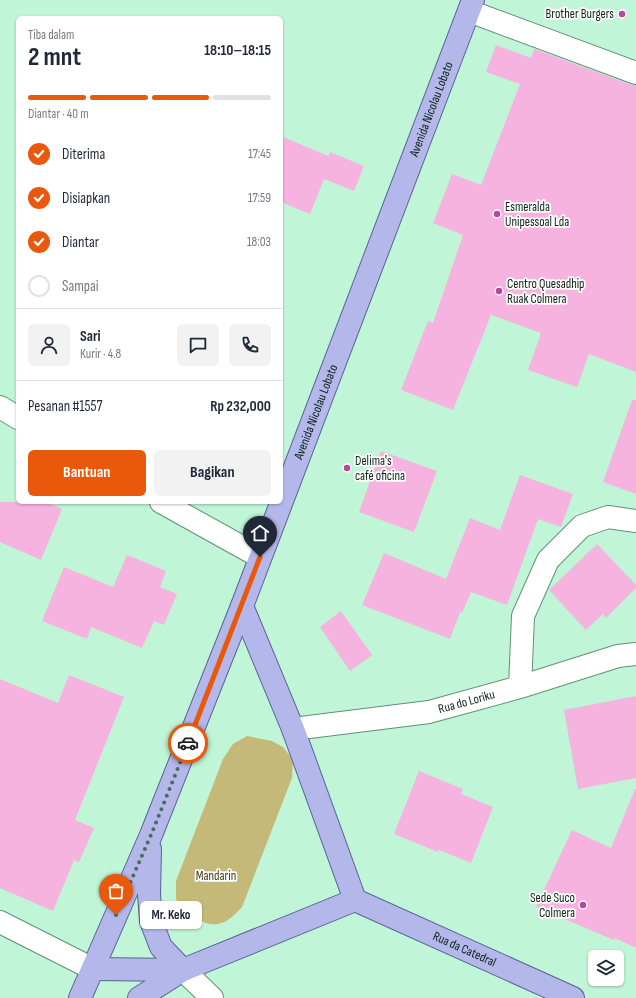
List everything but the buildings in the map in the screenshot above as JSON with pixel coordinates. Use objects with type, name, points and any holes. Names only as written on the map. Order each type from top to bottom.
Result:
[{"type":"main road","name":"Avenida Nicolau Lobato","points":[[283,497],[471,5]]},
{"type":"main road","name":"Avenida Nicolau Lobato","points":[[80,998],[94,969],[151,835],[242,606],[280,504]]},
{"type":"main road","points":[[139,998],[183,970],[355,900],[293,729],[242,606]]},
{"type":"main road","points":[[151,835],[149,894],[151,921],[161,947],[183,970]]},
{"type":"main road","name":"Rua da Catedral","points":[[355,900],[564,996]]},
{"type":"main road","points":[[94,969],[183,970]]},
{"type":"street","points":[[471,5],[636,74]]},
{"type":"street","points":[[0,407],[16,417]]},
{"type":"street","points":[[165,504],[260,557]]},
{"type":"street","points":[[520,687],[523,616],[548,560],[582,526],[608,517],[636,521]]},
{"type":"street","name":"Rua do Loriku","points":[[293,729],[429,712],[520,687],[618,656],[636,654]]},
{"type":"street","points":[[0,922],[94,969]]},
{"type":"street","points":[[183,970],[212,998]]},
{"type":"green space","name":"Mandarin","points":[[247,736],[272,741],[283,747],[293,760],[292,778],[242,907],[227,921],[217,924],[210,924],[197,919],[176,899],[176,881],[223,759],[233,744]]},
{"type":"way so far","points":[[116,915],[151,835],[188,743]]},
{"type":"place","name":"Brother Burgers","points":[[622,14]]},
{"type":"place","name":"Esmeralda Unipessoal Lda","points":[[497,214]]},
{"type":"place","name":"Centro Quesadhip Ruak Colmera","points":[[499,291]]},
{"type":"place","name":"Delima's café oficina","points":[[347,468]]},
{"type":"place","name":"Sede Suco Colmera","points":[[583,905]]},
{"type":"place","name":"Mr. Keko","points":[[116,915]]},
{"type":"route","points":[[188,743],[260,557]]}]
